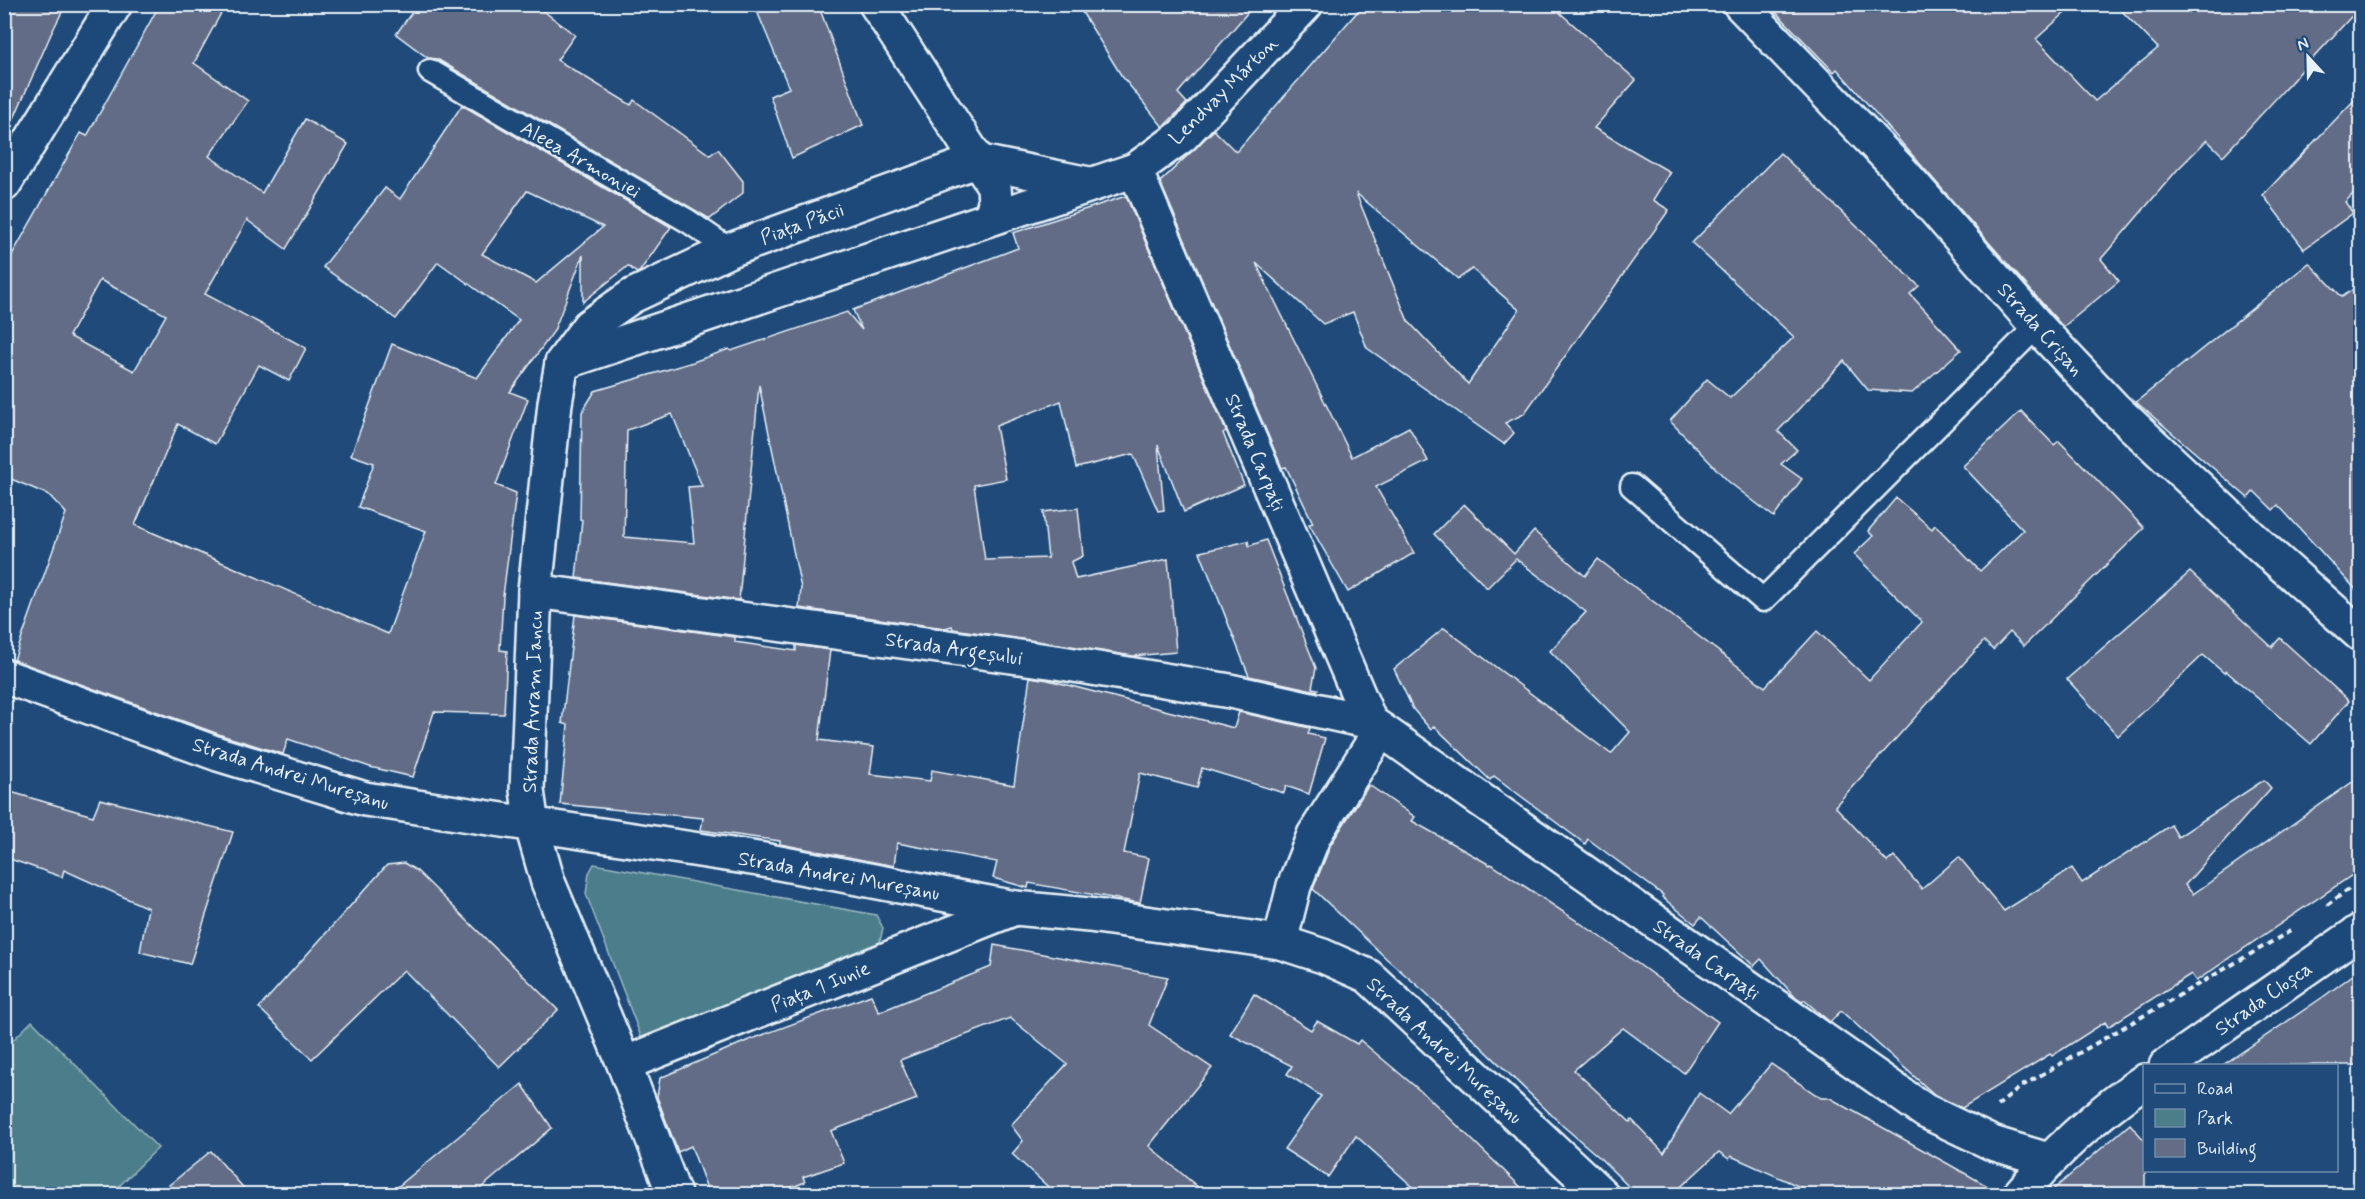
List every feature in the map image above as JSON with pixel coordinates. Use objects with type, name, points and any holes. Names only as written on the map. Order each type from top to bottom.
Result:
[{"type":"street","points":[[4,184],[115,4]]},
{"type":"street","points":[[876,4],[994,186],[995,203],[991,217]]},
{"type":"street","name":"Lendvay Márton","points":[[1089,184],[1135,170],[1182,136],[1306,4]]},
{"type":"street","name":"Strada Crișan","points":[[1740,4],[1902,172],[2037,326],[2114,408],[2262,547],[2361,634]]},
{"type":"street","points":[[976,161],[1089,184]]},
{"type":"street","name":"Piața Păcii","points":[[562,363],[589,326],[632,296],[730,249],[976,161]]},
{"type":"street","name":"Strada Carpați","points":[[1135,170],[1376,726],[1925,1111],[1992,1143],[2048,1160]]},
{"type":"street","points":[[562,363],[1089,184]]},
{"type":"street","points":[[632,296],[643,322],[657,332]]},
{"type":"street","name":"Strada Avram Iancu","points":[[562,363],[555,403],[535,591],[527,790],[532,826],[548,882],[624,1064],[674,1194]]},
{"type":"street","name":"Strada Argeșului","points":[[535,591],[1056,662],[1230,691],[1376,726]]},
{"type":"street","name":"Strada Andrei Mureșanu","points":[[4,676],[218,754],[365,799],[758,859],[1015,908],[1089,915],[1280,942],[1323,956],[1368,976],[1601,1194]]},
{"type":"street","points":[[1280,942],[1294,886],[1314,835],[1376,726]]},
{"type":"street","name":"Piața 1 Iunie","points":[[624,1064],[1015,908]]},
{"type":"street","name":"Strada Cloșca","points":[[2167,1064],[2361,931]]},
{"type":"street","points":[[2020,1194],[2048,1160],[2091,1122],[2143,1082]]},
{"type":"lane","name":"Aleea Armoniei","points":[[430,71],[688,221],[730,249]]},
{"type":"lane","points":[[1632,486],[1763,600],[2037,326]]},
{"type":"path","points":[[2324,908],[2361,881]]},
{"type":"path","points":[[1992,1143],[1989,1115],[2002,1101],[2022,1086],[2297,927]]},
{"type":"green space","points":[[594,864],[876,915],[883,928],[878,950],[643,1042],[586,894],[589,873]]},
{"type":"green space","points":[[32,1021],[158,1148],[111,1194],[5,1194],[5,1048]]},
{"type":"building","points":[[4,4],[66,4],[4,141]]},
{"type":"building","points":[[160,4],[226,4],[194,63],[248,101],[209,156],[262,193],[305,119],[348,144],[286,249],[247,220],[205,294],[306,348],[289,381],[259,365],[215,444],[178,424],[135,525],[388,634],[426,531],[358,507],[374,463],[351,455],[392,344],[477,378],[519,320],[438,262],[396,319],[323,267],[385,188],[400,199],[462,105],[671,227],[640,271],[637,273],[628,266],[583,302],[583,255],[554,331],[510,392],[528,399],[496,485],[516,493],[503,596],[500,650],[507,651],[504,714],[434,712],[413,777],[370,767],[288,739],[283,754],[224,736],[14,660],[66,513],[49,495],[4,476],[4,269],[81,133],[87,136]],"holes":[[[527,191],[603,227],[536,283],[482,254]],[[100,280],[166,315],[134,371],[69,336]]]},
{"type":"building","points":[[418,4],[534,4],[575,35],[557,60],[631,105],[634,100],[710,155],[718,149],[743,181],[743,193],[710,219],[437,59],[428,58],[396,34]]},
{"type":"building","points":[[754,4],[818,4],[863,125],[792,158],[770,96],[789,88]]},
{"type":"building","points":[[1077,4],[1255,4],[1178,93],[1187,103],[1163,127],[1121,75]]},
{"type":"building","points":[[1364,4],[1550,4],[1636,80],[1594,128],[1670,172],[1653,200],[1669,210],[1524,414],[1505,423],[1514,433],[1504,444],[1367,348],[1353,312],[1323,324],[1256,263],[1352,457],[1409,427],[1428,461],[1376,487],[1414,553],[1348,592],[1309,524],[1313,523],[1286,467],[1282,468],[1160,182],[1214,130],[1236,152]],"holes":[[[1356,193],[1458,279],[1472,269],[1519,310],[1468,384],[1408,321]]]},
{"type":"building","points":[[1768,4],[2075,4],[2036,39],[2095,101],[2158,48],[2115,4],[2361,6],[2223,156],[2207,140],[2178,169],[2101,259],[2119,281],[2063,327],[1837,69],[1834,72]]},
{"type":"building","points":[[2361,93],[2361,186],[2345,202],[2353,213],[2304,249],[2263,195]]},
{"type":"building","points":[[1780,153],[1919,286],[1910,294],[1961,350],[1912,393],[1868,390],[1844,361],[1778,431],[1797,450],[1781,464],[1802,479],[1774,517],[1729,482],[1670,421],[1707,379],[1730,398],[1794,337],[1692,243]]},
{"type":"building","points":[[1126,196],[1226,431],[1223,433],[1244,485],[1184,512],[1158,445],[1164,510],[1158,511],[1133,454],[1076,468],[1061,401],[996,426],[1006,479],[974,485],[985,560],[1048,558],[1043,512],[1078,508],[1083,556],[1071,562],[1076,579],[1168,559],[1176,652],[1133,656],[953,629],[952,626],[945,628],[799,608],[801,588],[759,385],[739,600],[576,578],[582,520],[580,519],[582,412],[595,391],[729,349],[731,351],[847,312],[862,330],[853,310],[1018,248],[1013,233]],"holes":[[[672,414],[702,486],[688,487],[694,543],[624,537],[627,430]]]},
{"type":"building","points":[[2309,263],[2342,297],[2361,284],[2361,595],[2278,505],[2273,510],[2254,491],[2248,498],[2136,402]]},
{"type":"building","points":[[2021,411],[2054,445],[2059,441],[2144,528],[2024,646],[2010,632],[1993,650],[1984,641],[1835,806],[1887,862],[1894,856],[1922,889],[1959,857],[2004,911],[2072,868],[2082,883],[2171,825],[2178,837],[2264,780],[2271,788],[2185,885],[2193,894],[2361,776],[2361,869],[2196,981],[2191,974],[2108,1027],[2105,1022],[2052,1056],[2050,1054],[1962,1108],[1935,1095],[1841,1011],[1830,1022],[1804,1000],[1802,1002],[1796,998],[1761,959],[1754,966],[1701,917],[1695,924],[1662,897],[1663,895],[1588,839],[1585,844],[1494,776],[1490,780],[1434,726],[1431,730],[1413,709],[1394,669],[1444,628],[1611,754],[1630,732],[1550,651],[1586,612],[1516,559],[1487,588],[1434,534],[1464,504],[1514,554],[1534,531],[1585,576],[1598,559],[1765,687],[1817,631],[1869,680],[1922,622],[1854,554],[1873,536],[1868,531],[1896,498],[1932,529],[1935,525],[1980,571],[2023,530],[1963,466]]},
{"type":"building","points":[[1266,540],[1316,668],[1312,688],[1318,689],[1317,691],[1249,676],[1200,552],[1248,541],[1249,546]]},
{"type":"building","points":[[2190,572],[2272,647],[2280,638],[2349,701],[2311,744],[2226,671],[2224,673],[2203,655],[2118,736],[2067,679]]},
{"type":"building","points":[[575,615],[735,637],[735,642],[796,651],[796,645],[830,650],[819,740],[874,747],[870,774],[930,781],[932,770],[1014,785],[1030,677],[1234,728],[1239,712],[1310,728],[1308,734],[1325,738],[1309,794],[1286,786],[1284,793],[1202,768],[1197,788],[1140,773],[1124,853],[1149,858],[1140,903],[1029,883],[1028,888],[993,878],[997,862],[897,843],[894,866],[780,844],[780,841],[701,830],[703,818],[560,804],[568,725],[562,723]]},
{"type":"building","points":[[1369,785],[1415,817],[1412,821],[1491,864],[1601,937],[1718,1022],[1684,1073],[1623,1028],[1574,1070],[1630,1122],[1632,1120],[1664,1153],[1699,1093],[1728,1114],[1771,1064],[1821,1098],[1830,1098],[2002,1194],[1816,1194],[1731,1156],[1729,1159],[1719,1152],[1673,1194],[1636,1194],[1425,992],[1313,889],[1331,844]]},
{"type":"building","points":[[4,790],[93,816],[100,799],[233,832],[190,964],[140,952],[148,908],[64,870],[62,877],[4,857]]},
{"type":"building","points":[[404,863],[417,871],[558,1010],[499,1067],[404,970],[312,1059],[259,1008],[387,865]]},
{"type":"building","points":[[994,945],[1168,977],[1149,1025],[1212,1068],[1149,1146],[1206,1194],[1056,1194],[1012,1154],[1023,1141],[1011,1125],[1067,1064],[1010,1018],[900,1060],[917,1099],[831,1131],[844,1163],[803,1177],[805,1182],[775,1194],[709,1194],[691,1146],[678,1152],[657,1097],[660,1078],[749,1040],[871,995],[879,1012],[991,967]]},
{"type":"building","points":[[2361,969],[2361,1065],[2224,1064]]},
{"type":"building","points":[[1254,994],[1311,1030],[1317,1021],[1357,1044],[1360,1040],[1430,1099],[1528,1194],[1421,1194],[1356,1136],[1328,1177],[1284,1149],[1321,1096],[1287,1074],[1292,1066],[1230,1034]]},
{"type":"building","points":[[522,1084],[552,1128],[474,1194],[389,1194]]},
{"type":"building","points":[[2130,1124],[2143,1139],[2145,1194],[2048,1194]]},
{"type":"building","points":[[211,1151],[249,1194],[158,1194]]}]
